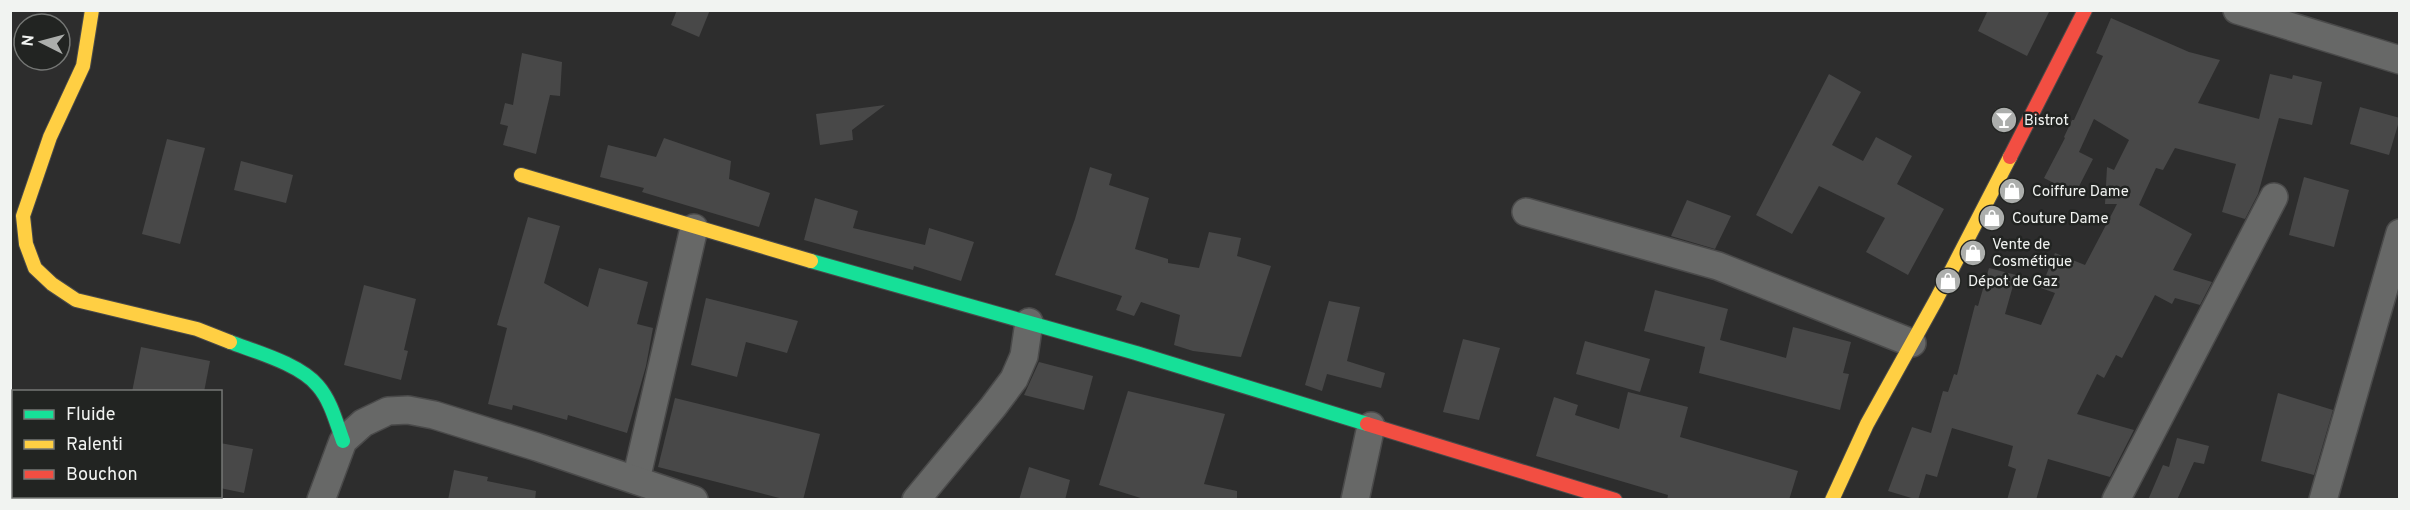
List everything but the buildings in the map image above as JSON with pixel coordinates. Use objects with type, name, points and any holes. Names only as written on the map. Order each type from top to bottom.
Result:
[{"type":"street","points":[[93,10],[83,66],[50,137],[23,216],[26,244],[35,268],[52,284],[76,300],[197,329],[293,368],[317,384],[330,404],[343,441]]},
{"type":"street","points":[[1832,500],[1867,424],[1942,290],[2085,10]]},
{"type":"street","points":[[2237,10],[2400,60]]},
{"type":"street","points":[[521,175],[694,228],[1029,322],[1615,500]]},
{"type":"street","points":[[2116,500],[2274,197]]},
{"type":"street","points":[[1526,212],[1718,266],[1912,343]]},
{"type":"street","points":[[636,480],[694,228]]},
{"type":"street","points":[[2323,500],[2400,233]]},
{"type":"street","points":[[916,500],[1014,379],[1024,356],[1029,322]]},
{"type":"street","points":[[321,500],[343,441],[363,423],[388,411],[408,410],[434,415],[694,500]]},
{"type":"street","points":[[1355,500],[1371,426]]},
{"type":"traffic: fast","points":[[811,261],[1136,353],[1367,424]]},
{"type":"traffic: fast","points":[[230,342],[289,365],[310,378],[326,398],[343,441]]},
{"type":"traffic: slow","points":[[92,10],[83,66],[50,137],[23,216],[26,244],[35,268],[52,284],[76,300],[197,329],[230,342]]},
{"type":"traffic: slow","points":[[1832,500],[1867,424],[1936,300],[2010,157]]},
{"type":"traffic: slow","points":[[521,175],[811,261]]},
{"type":"traffic: jam","points":[[2010,157],[2085,10]]},
{"type":"traffic: jam","points":[[1367,424],[1615,500]]},
{"type":"place","name":"Bistrot","points":[[2004,120]]},
{"type":"place","name":"Coiffure Dame","points":[[2012,191]]},
{"type":"place","name":"Couture Dame","points":[[1992,218]]},
{"type":"place","name":"Vente de Cosmétique","points":[[1973,253]]},
{"type":"place","name":"Dépot de Gaz","points":[[1948,281]]}]
